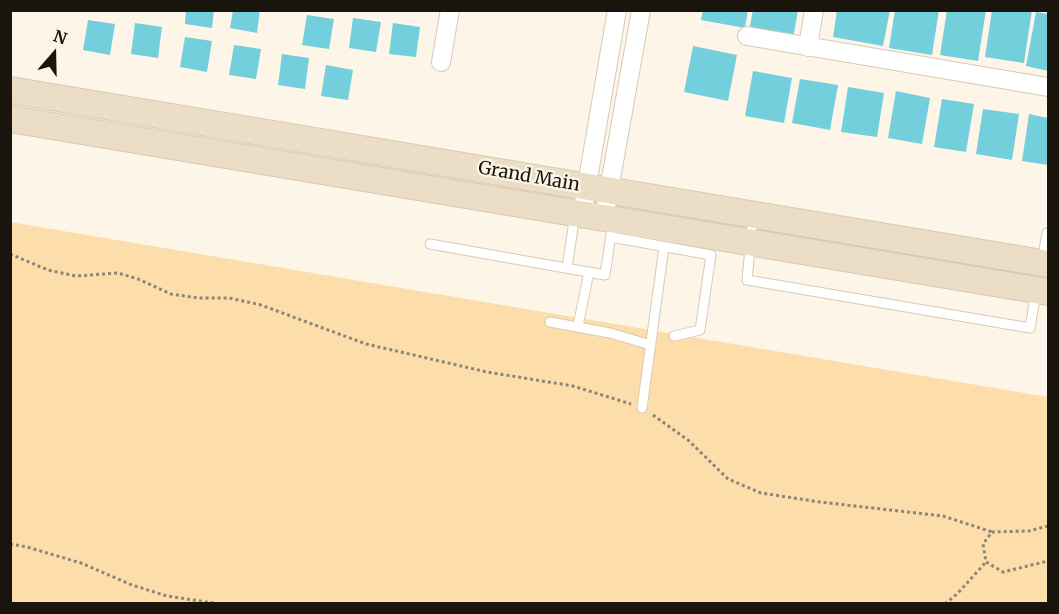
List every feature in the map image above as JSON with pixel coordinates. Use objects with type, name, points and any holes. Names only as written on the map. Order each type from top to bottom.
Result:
[{"type":"street","points":[[441,62],[450,10]]},
{"type":"street","points":[[597,220],[601,100],[617,10]]},
{"type":"street","points":[[598,189],[624,104],[640,10]]},
{"type":"street","points":[[808,47],[814,10]]},
{"type":"street","points":[[747,36],[1048,87]]},
{"type":"street","name":"Grand Main","points":[[10,90],[754,215],[1042,277]]},
{"type":"street","points":[[601,100],[624,104]]},
{"type":"street","name":"Grand Main","points":[[10,119],[597,220],[751,243],[1042,277]]},
{"type":"lane","points":[[754,215],[747,280],[1030,328],[1042,277],[1048,233]]},
{"type":"lane","points":[[597,220],[664,246],[711,255],[700,330],[674,336]]},
{"type":"lane","points":[[567,268],[597,220]]},
{"type":"lane","points":[[430,244],[605,275],[597,220]]},
{"type":"lane","points":[[642,408],[664,246]]},
{"type":"lane","points":[[578,326],[589,272]]},
{"type":"lane","points":[[550,322],[578,326],[651,345]]},
{"type":"path","points":[[10,254],[48,270],[76,276],[118,273],[171,294],[198,298],[229,298],[261,305],[366,344],[488,372],[573,386],[642,408],[688,440],[728,479],[760,493],[943,516],[992,532],[1029,531],[1048,526]]},
{"type":"path","points":[[992,532],[982,544],[986,562],[1003,572],[1048,561]]},
{"type":"path","points":[[10,544],[81,563],[132,585],[167,596],[220,603]]},
{"type":"path","points":[[945,603],[958,593],[986,562]]},
{"type":"shaded area","points":[[10,222],[1048,397],[1048,603],[11,603]]},
{"type":"building","points":[[186,10],[214,10],[212,28],[185,24]]},
{"type":"building","points":[[233,10],[260,10],[257,33],[230,28]]},
{"type":"building","points":[[703,10],[748,10],[745,28],[701,20]]},
{"type":"building","points":[[753,10],[798,10],[793,39],[749,31]]},
{"type":"building","points":[[837,10],[890,10],[883,46],[833,37]]},
{"type":"building","points":[[895,10],[939,10],[932,55],[889,48]]},
{"type":"building","points":[[947,10],[986,10],[978,61],[940,55]]},
{"type":"building","points":[[992,10],[1032,10],[1024,63],[985,57]]},
{"type":"building","points":[[1036,12],[1048,14],[1048,71],[1026,66]]},
{"type":"building","points":[[307,15],[334,19],[329,49],[302,45]]},
{"type":"building","points":[[353,18],[381,22],[376,52],[349,48]]},
{"type":"building","points":[[88,20],[115,24],[110,55],[83,50]]},
{"type":"building","points":[[135,23],[162,27],[158,58],[131,54]]},
{"type":"building","points":[[393,23],[420,27],[416,57],[389,54]]},
{"type":"building","points":[[185,37],[212,41],[207,72],[180,67]]},
{"type":"building","points":[[234,45],[261,49],[256,79],[229,75]]},
{"type":"building","points":[[693,46],[737,55],[728,101],[684,92]]},
{"type":"building","points":[[282,54],[309,58],[305,89],[278,85]]},
{"type":"building","points":[[326,65],[353,70],[348,100],[321,96]]},
{"type":"building","points":[[753,71],[792,78],[784,123],[745,116]]},
{"type":"building","points":[[800,79],[838,85],[830,130],[792,123]]},
{"type":"building","points":[[848,87],[884,93],[877,137],[841,132]]},
{"type":"building","points":[[896,91],[930,98],[922,144],[888,138]]},
{"type":"building","points":[[942,99],[974,104],[966,152],[934,147]]},
{"type":"building","points":[[983,109],[1019,114],[1012,160],[976,154]]},
{"type":"building","points":[[1029,114],[1048,118],[1048,165],[1022,161]]}]
